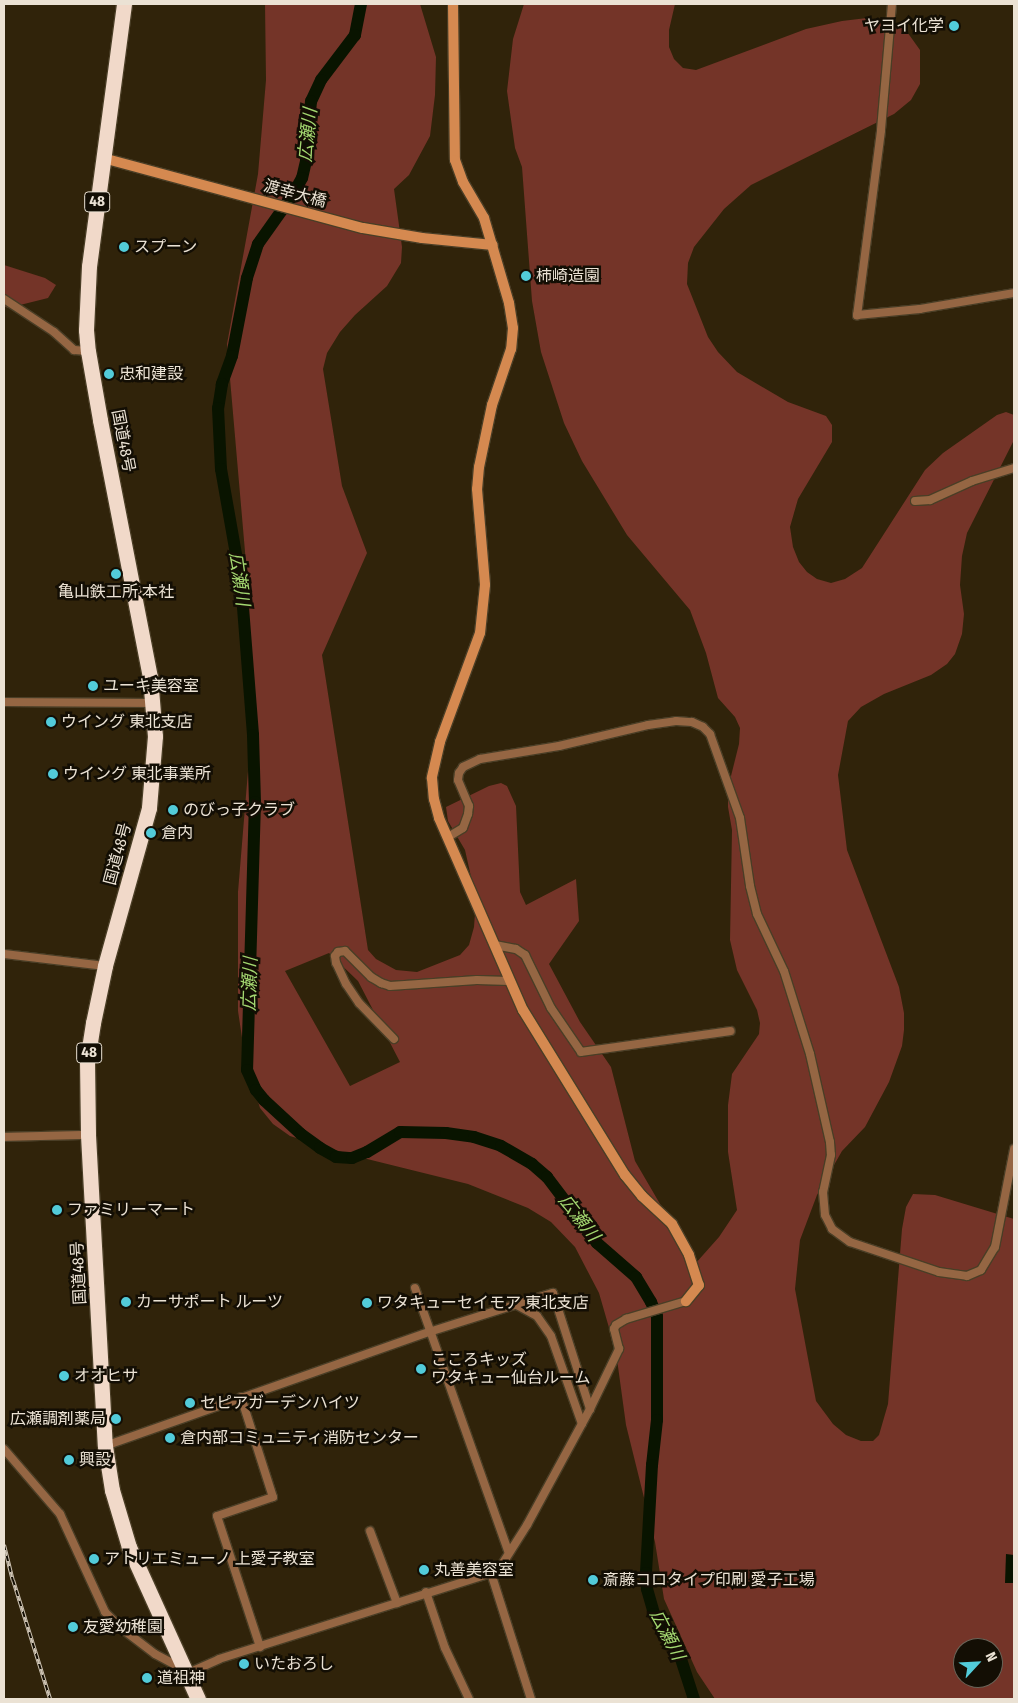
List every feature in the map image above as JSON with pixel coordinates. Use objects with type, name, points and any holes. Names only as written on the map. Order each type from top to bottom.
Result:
[{"type":"highway","name":"国道48号","points":[[124,4],[89,266],[86,309],[88,351],[140,616],[153,703],[155,745],[149,808],[105,966],[93,1023],[88,1061],[88,1135],[106,1446],[112,1490],[125,1537],[198,1699]]},
{"type":"street","points":[[4,1449],[60,1514],[106,1612],[121,1628],[156,1654],[183,1668],[260,1647],[397,1604],[426,1592],[490,1573],[501,1566],[527,1525],[582,1424],[619,1349],[614,1329],[620,1322],[626,1319],[686,1301],[698,1287],[699,1281],[672,1224],[642,1196],[625,1175],[586,1109],[541,1043],[509,981],[448,837],[434,798],[432,778],[440,742],[480,633],[485,585],[477,489],[479,467],[492,406],[508,360],[512,339],[509,303],[493,245],[484,218],[462,182],[455,160],[453,4]]},
{"type":"street","points":[[892,4],[882,131],[857,315],[920,308],[1014,293]]},
{"type":"street","name":"渡幸大橋","points":[[103,158],[357,226],[422,238],[493,245]]},
{"type":"street","points":[[4,299],[54,332],[74,350],[88,351]]},
{"type":"street","points":[[915,501],[930,500],[972,480],[1014,468]]},
{"type":"street","points":[[4,702],[153,703]]},
{"type":"street","points":[[448,837],[463,828],[468,814],[468,806],[458,780],[459,773],[463,767],[480,759],[560,746],[657,724],[684,722],[703,727],[710,734],[740,818],[750,886],[757,914],[784,971],[810,1054],[830,1142],[831,1155],[823,1192],[824,1203],[832,1229],[850,1242],[939,1272],[967,1276],[980,1270],[995,1247],[1014,1149]]},
{"type":"street","points":[[495,945],[516,949],[525,955],[551,1008],[580,1052],[731,1032]]},
{"type":"street","points":[[394,1040],[359,1003],[346,984],[336,963],[335,956],[338,952],[345,951],[371,977],[390,986],[477,980],[509,981]]},
{"type":"street","points":[[4,954],[105,966]]},
{"type":"street","points":[[4,1137],[88,1135]]},
{"type":"street","points":[[415,1288],[429,1332],[509,1553]]},
{"type":"street","points":[[106,1446],[429,1332],[553,1293],[590,1409]]},
{"type":"street","points":[[515,1304],[537,1316],[548,1331],[582,1424]]},
{"type":"street","points":[[241,1397],[273,1497],[217,1516],[260,1647]]},
{"type":"street","points":[[370,1531],[397,1604]]},
{"type":"street","points":[[490,1573],[531,1699]]},
{"type":"street","points":[[426,1592],[445,1648],[469,1699]]},
{"type":"shaded area","points":[[265,4],[420,4],[436,57],[435,95],[430,136],[409,175],[394,189],[402,247],[401,263],[387,286],[355,315],[340,332],[327,353],[323,369],[342,486],[367,553],[322,655],[368,950],[376,959],[396,970],[417,972],[460,955],[469,945],[474,927],[476,899],[465,850],[448,821],[446,807],[489,786],[501,783],[507,786],[516,806],[520,892],[526,905],[576,879],[579,921],[549,964],[580,1022],[611,1067],[635,1161],[695,1264],[719,1237],[737,1210],[728,1152],[728,1105],[732,1074],[759,1034],[760,1023],[757,1010],[737,970],[730,940],[732,830],[728,807],[728,788],[739,744],[740,728],[735,717],[718,698],[706,653],[690,610],[627,535],[582,461],[564,423],[541,352],[532,301],[522,167],[515,148],[507,91],[513,39],[524,4],[675,4],[669,30],[669,47],[674,59],[683,68],[696,70],[806,29],[867,18],[892,23],[905,29],[920,50],[920,84],[911,100],[894,114],[751,185],[724,209],[694,247],[688,263],[687,284],[708,337],[718,352],[737,372],[788,402],[826,416],[832,425],[832,442],[798,499],[790,527],[793,547],[799,562],[807,572],[817,579],[831,583],[845,579],[862,568],[925,470],[943,453],[997,415],[1006,412],[1014,415],[1014,440],[967,533],[962,556],[960,585],[964,614],[962,634],[955,654],[947,664],[931,675],[884,694],[861,707],[848,721],[838,775],[847,850],[899,987],[904,1013],[904,1030],[902,1046],[889,1082],[865,1127],[842,1151],[817,1195],[800,1240],[795,1289],[816,1401],[833,1424],[846,1435],[861,1441],[873,1441],[879,1435],[888,1404],[902,1229],[906,1207],[913,1194],[935,1195],[1014,1219],[1014,1699],[715,1699],[697,1672],[664,1599],[655,1542],[626,1425],[616,1352],[599,1293],[575,1247],[551,1222],[528,1208],[468,1184],[355,1156],[290,1136],[273,1124],[260,1108],[246,1064],[238,1011],[238,892],[250,747],[246,563],[227,344],[258,174],[266,80]],"holes":[[[329,953],[358,981],[400,1062],[350,1086],[285,971]]]},
{"type":"shaded area","points":[[4,265],[45,278],[56,285],[48,298],[8,308],[4,306]]},
{"type":"shaded area","points":[[1006,1554],[1014,1555],[1014,1583],[1005,1583]]},
{"type":"waterway","name":"広瀬川","points":[[361,4],[355,35],[321,80],[311,101],[306,161],[302,178],[292,196],[258,244],[247,278],[232,356],[222,384],[218,408],[221,469],[241,582],[253,735],[255,802],[247,1070],[256,1090],[264,1100],[301,1134],[336,1157],[352,1158],[367,1152],[400,1132],[446,1133],[474,1137],[501,1146],[532,1164],[547,1177],[597,1243],[636,1277],[657,1316],[657,1420],[652,1465],[646,1573],[647,1589],[654,1614],[680,1656],[694,1699]]},
{"type":"railway","points":[[4,1545],[50,1699]]},
{"type":"place","name":"ヤヨイ化学","points":[[954,26]]},
{"type":"place","name":"スプーン","points":[[124,247]]},
{"type":"place","name":"柿崎造園","points":[[526,276]]},
{"type":"place","name":"忠和建設","points":[[109,374]]},
{"type":"place","name":"亀山鉄工所 本社","points":[[116,574]]},
{"type":"place","name":"ユーキ美容室","points":[[93,686]]},
{"type":"place","name":"ウイング 東北支店","points":[[51,722]]},
{"type":"place","name":"ウイング 東北事業所","points":[[53,774]]},
{"type":"place","name":"のびっ子クラブ","points":[[173,810]]},
{"type":"place","name":"倉内","points":[[151,833]]},
{"type":"place","name":"ファミリーマート","points":[[57,1210]]},
{"type":"place","name":"カーサポート ルーツ","points":[[126,1302]]},
{"type":"place","name":"ワタキューセイモア 東北支店","points":[[367,1303]]},
{"type":"place","name":"こころキッズ ワタキュー仙台ルーム","points":[[421,1369]]},
{"type":"place","name":"オオヒサ","points":[[64,1376]]},
{"type":"place","name":"セピアガーデンハイツ","points":[[190,1403]]},
{"type":"place","name":"広瀬調剤薬局","points":[[116,1419]]},
{"type":"place","name":"倉内部コミュニティ消防センター","points":[[170,1438]]},
{"type":"place","name":"興設","points":[[69,1460]]},
{"type":"place","name":"アトリエミューノ 上愛子教室","points":[[94,1559]]},
{"type":"place","name":"丸善美容室","points":[[424,1570]]},
{"type":"place","name":"斎藤コロタイプ印刷 愛子工場","points":[[593,1580]]},
{"type":"place","name":"友愛幼稚園","points":[[73,1627]]},
{"type":"place","name":"いたおろし","points":[[244,1664]]},
{"type":"place","name":"道祖神","points":[[147,1678]]}]
